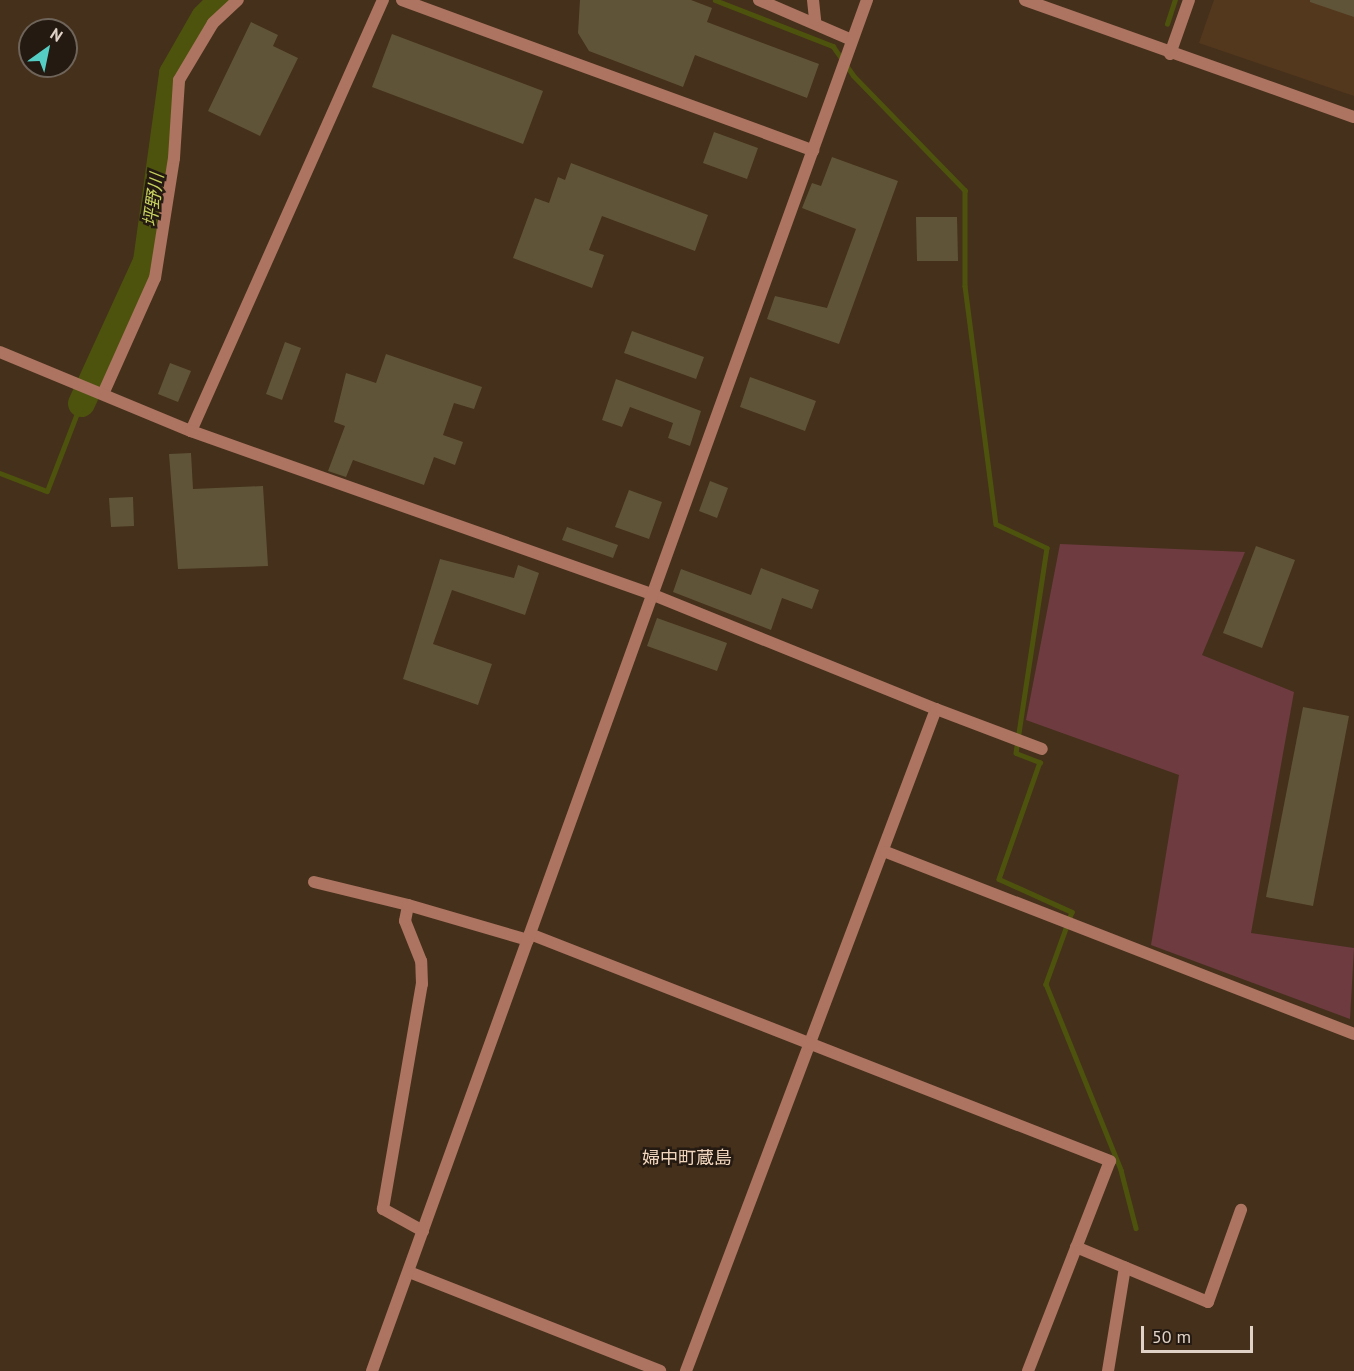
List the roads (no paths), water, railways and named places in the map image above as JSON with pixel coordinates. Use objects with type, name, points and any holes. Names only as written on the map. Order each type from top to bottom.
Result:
[{"type":"street","points":[[103,394],[155,278],[174,158],[179,80],[213,23],[237,0]]},
{"type":"street","points":[[191,431],[383,0]]},
{"type":"street","points":[[402,0],[813,150]]},
{"type":"street","points":[[759,0],[815,20],[852,40]]},
{"type":"street","points":[[813,0],[815,20]]},
{"type":"street","points":[[372,1371],[867,0]]},
{"type":"street","points":[[1025,0],[1170,54],[1354,117]]},
{"type":"street","points":[[1170,54],[1189,0]]},
{"type":"street","points":[[0,352],[191,431],[651,594],[936,709],[1042,749]]},
{"type":"street","points":[[686,1371],[886,852],[936,709]]},
{"type":"street","points":[[886,852],[1354,1034]]},
{"type":"street","points":[[314,882],[529,937],[1110,1161],[1028,1371]]},
{"type":"street","points":[[408,906],[405,921],[421,962],[422,984],[383,1209],[423,1231]]},
{"type":"street","points":[[1076,1247],[1208,1302],[1240,1210]]},
{"type":"street","points":[[1108,1371],[1125,1267]]},
{"type":"street","points":[[409,1272],[660,1371]]},
{"type":"waterway","name":"坪野川","points":[[81,403],[146,261],[172,73],[204,17],[221,0]]},
{"type":"waterway","points":[[715,0],[833,46],[853,75],[965,190],[965,286],[996,524],[1047,548],[1016,753],[1040,762],[999,879],[1072,912],[1046,984],[1121,1170],[1136,1228]]},
{"type":"waterway","points":[[1167,24],[1175,0]]},
{"type":"waterway","points":[[0,473],[47,491],[81,403]]},
{"type":"district","name":"婦中町蔵島","points":[[687,1158]]}]
